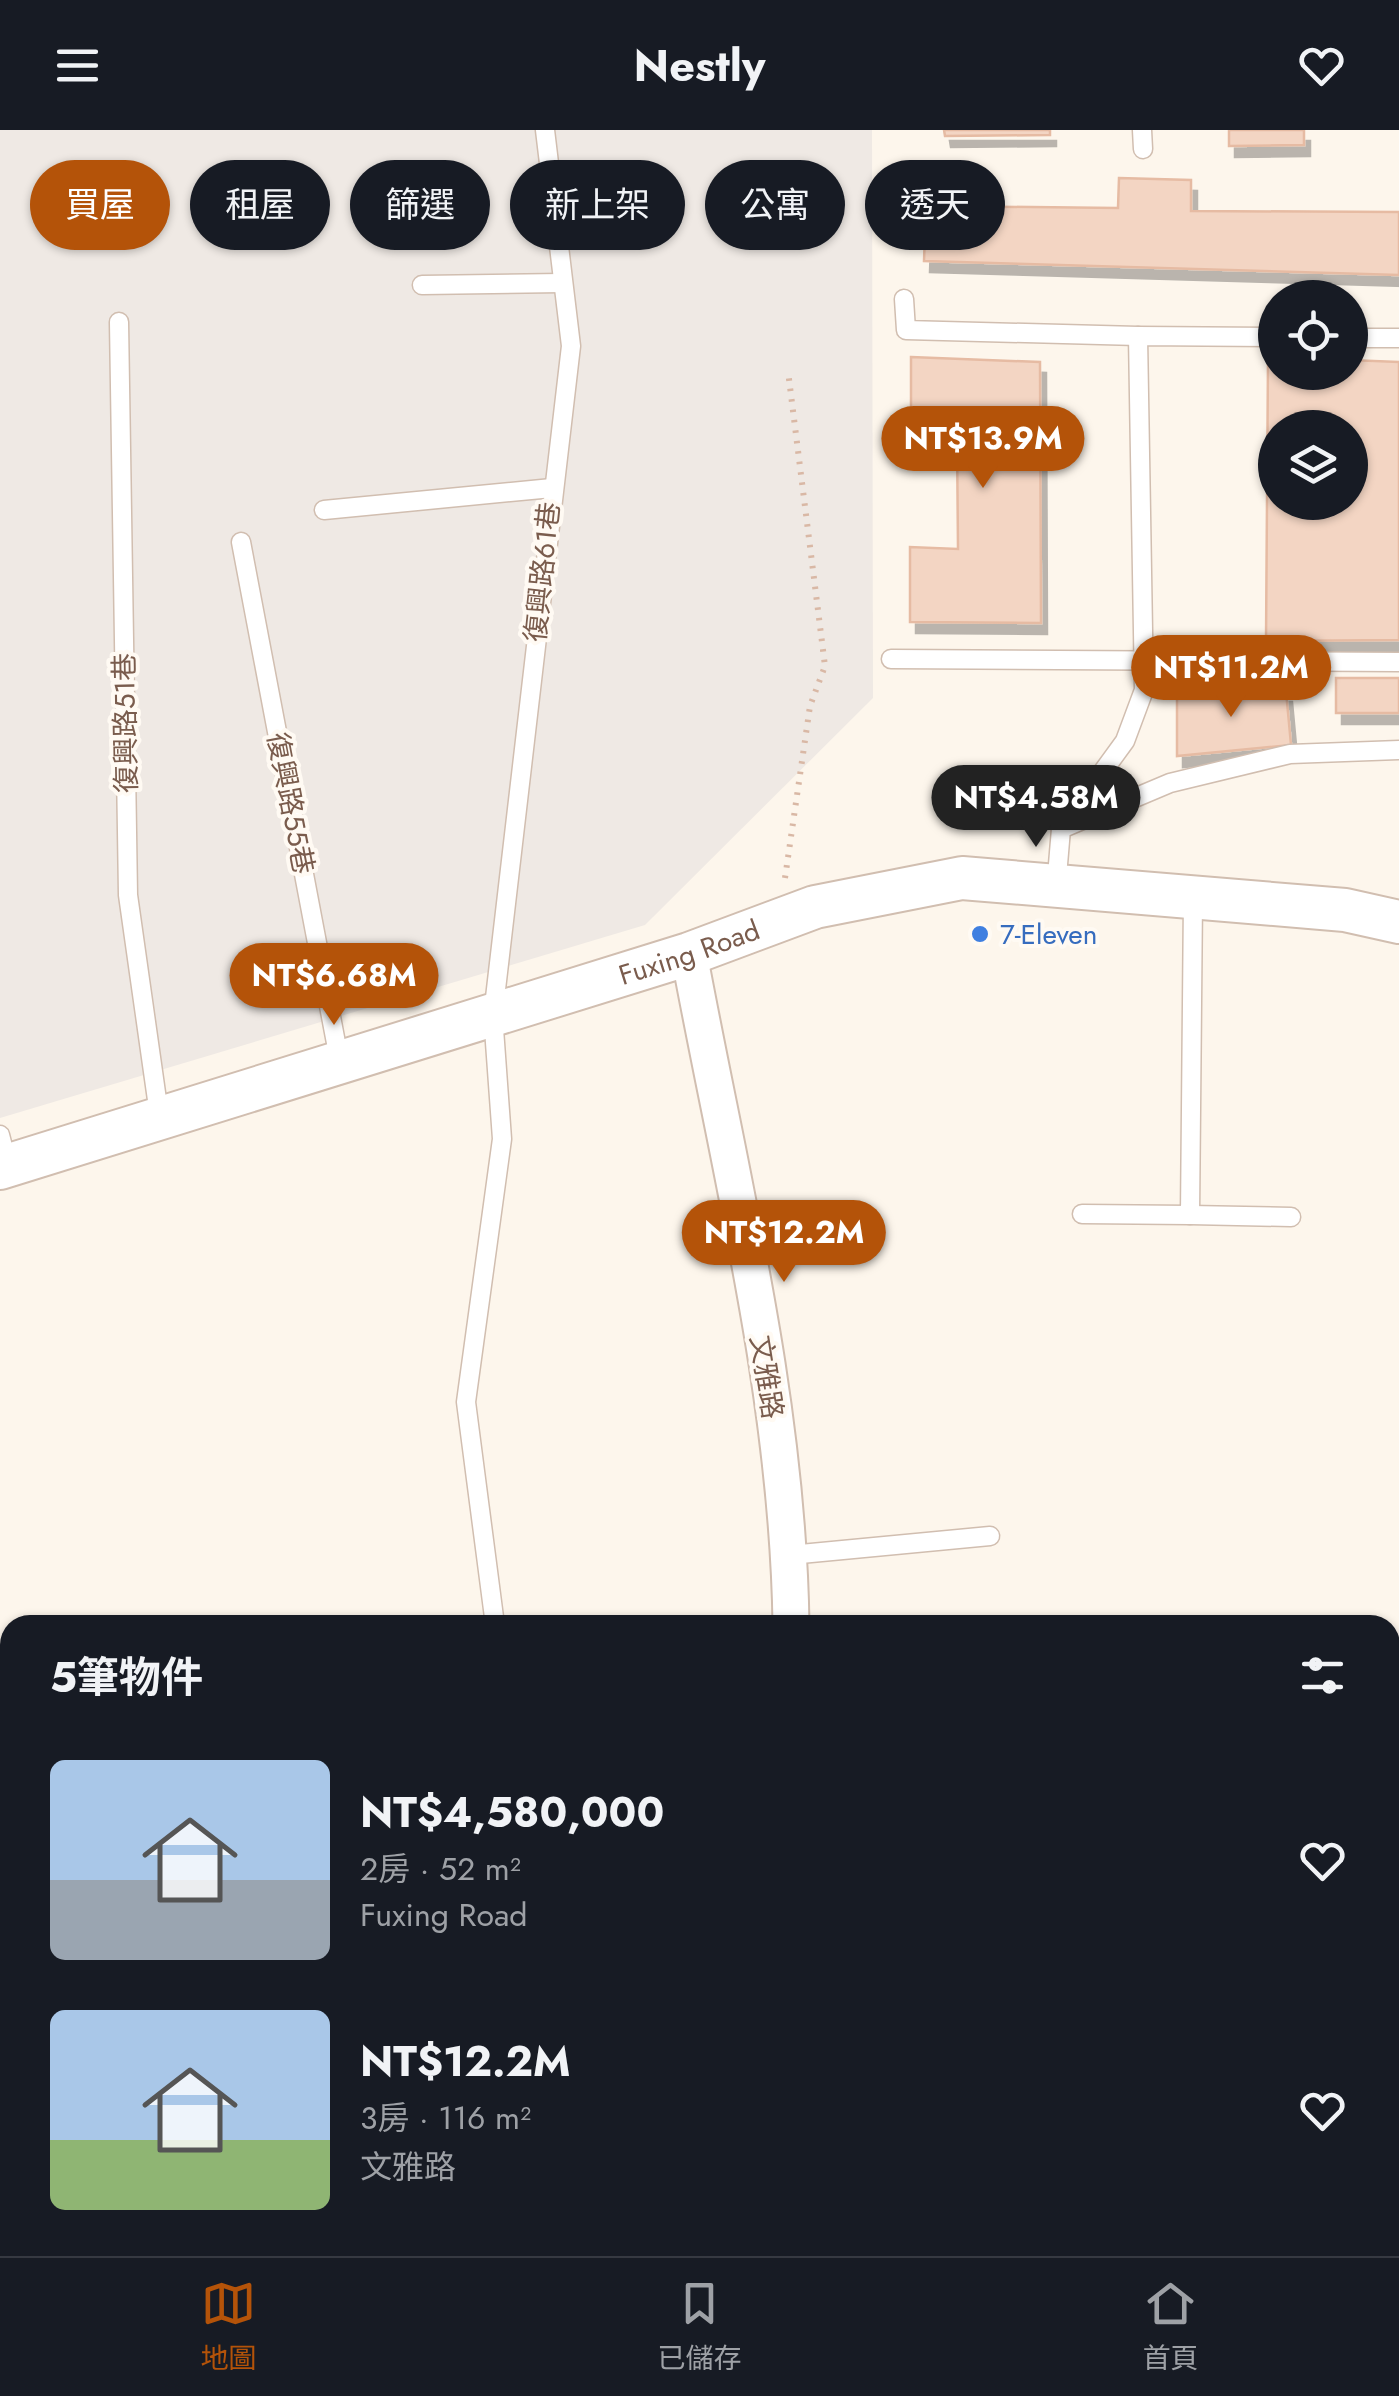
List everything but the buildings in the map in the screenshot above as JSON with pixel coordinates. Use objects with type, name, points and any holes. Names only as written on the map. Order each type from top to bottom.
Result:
[{"type":"street","name":"Fuxing Road","points":[[2,1157],[160,1122],[689,954],[782,918],[962,878],[1345,910],[1399,922]]},
{"type":"street","name":"文雅路","points":[[689,954],[770,1390],[790,1555],[791,1615]]},
{"type":"lane","name":"復興路61巷","points":[[494,1615],[466,1402],[502,1139],[494,1016],[571,346],[544,130]]},
{"type":"lane","points":[[422,285],[562,283]]},
{"type":"lane","points":[[904,299],[906,330],[1258,337]]},
{"type":"lane","name":"復興路51巷","points":[[119,322],[128,894],[160,1122]]},
{"type":"lane","points":[[1056,888],[1061,829],[1125,740],[1144,690],[1138,336]]},
{"type":"lane","points":[[1368,338],[1399,338]]},
{"type":"lane","points":[[324,510],[552,488]]},
{"type":"lane","name":"復興路55巷","points":[[241,542],[340,1064]]},
{"type":"lane","points":[[890,658],[1143,664],[1399,662]]},
{"type":"lane","points":[[1061,829],[1170,783],[1273,758],[1399,750]]},
{"type":"lane","points":[[1190,1215],[1193,896]]},
{"type":"lane","points":[[1082,1214],[1291,1217]]},
{"type":"lane","points":[[790,1555],[990,1536]]},
{"type":"path","points":[[782,918],[792,814],[810,706],[825,666],[788,371]]},
{"type":"shaded area","points":[[0,130],[872,130],[872,160],[865,160],[865,250],[872,250],[873,698],[645,925],[0,1118]]},
{"type":"place","name":"7-Eleven","points":[[980,934]]}]
